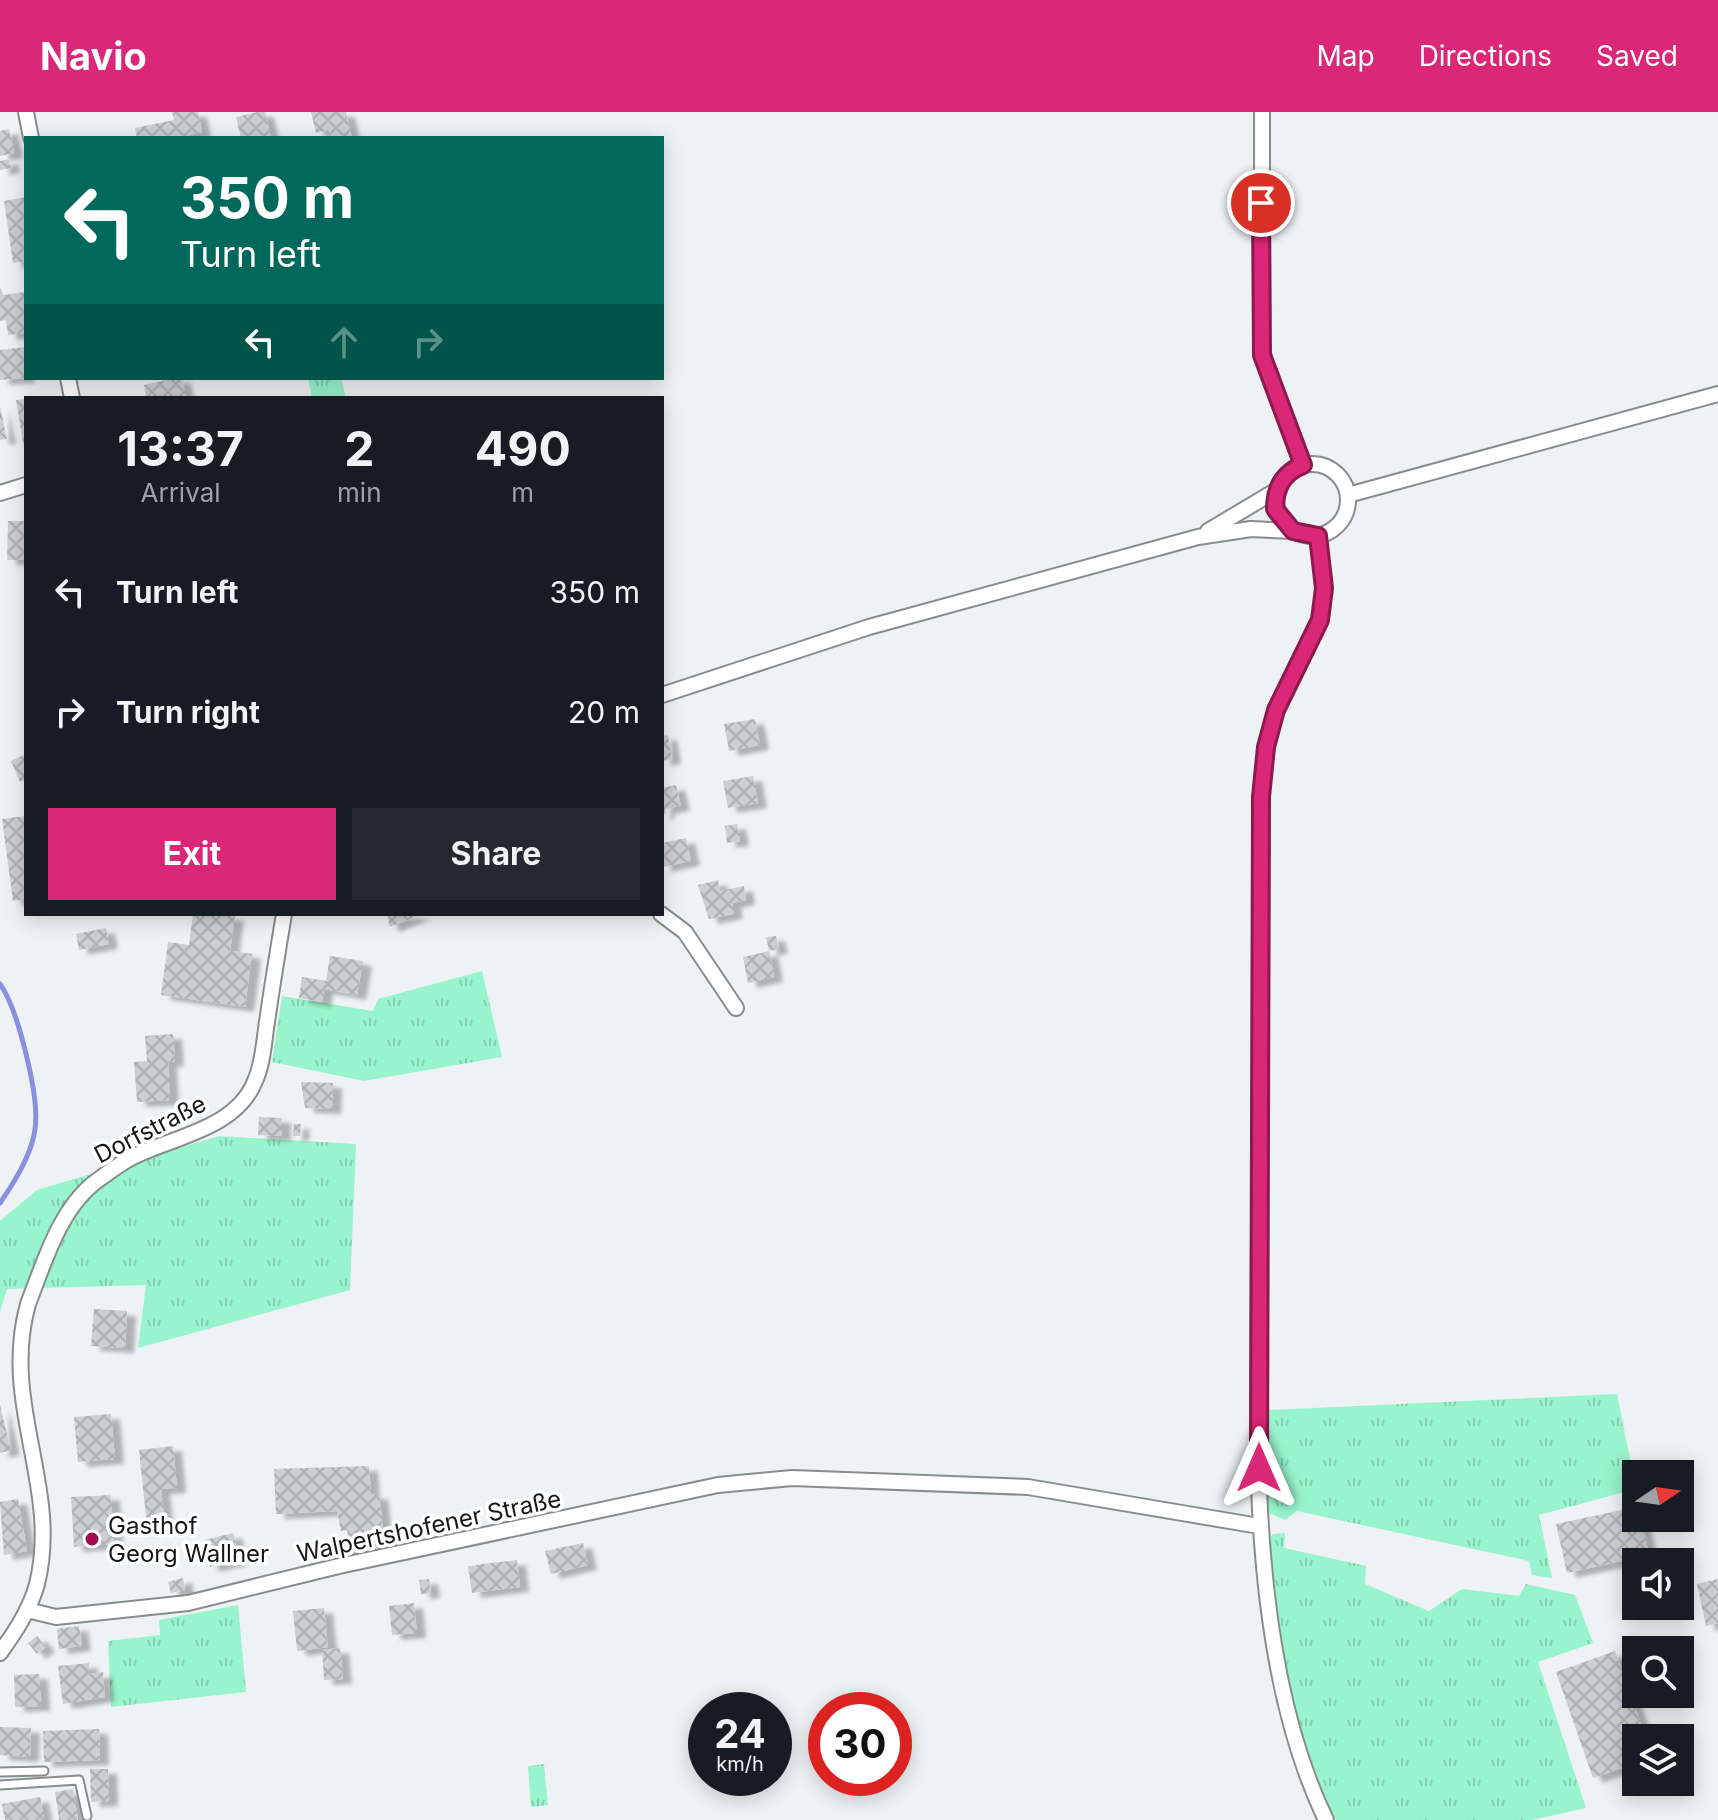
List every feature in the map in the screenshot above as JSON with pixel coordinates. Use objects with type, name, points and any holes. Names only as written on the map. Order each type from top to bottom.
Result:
[{"type":"street","points":[[26,112],[31,136]]},
{"type":"street","points":[[1262,112],[1262,355],[1303,465]]},
{"type":"street","points":[[1348,495],[1718,394]]},
{"type":"street","points":[[664,694],[869,627],[1198,537],[1251,529],[1318,536],[1338,525],[1344,516],[1348,495],[1336,473],[1315,463],[1303,465],[1292,469],[1277,490],[1198,537]]},
{"type":"street","points":[[0,493],[24,486]]},
{"type":"street","points":[[1277,490],[1275,509],[1293,531]]},
{"type":"street","points":[[1318,536],[1324,588],[1320,620],[1276,710],[1266,747],[1261,797],[1259,1526],[1281,1675],[1299,1746],[1326,1820]]},
{"type":"street","name":"Dorfstraße","points":[[0,1653],[27,1610],[40,1568],[42,1531],[7,1360],[26,1307],[70,1210],[92,1185],[129,1159],[219,1119],[246,1097],[255,1082],[284,916]]},
{"type":"street","points":[[664,916],[685,932],[736,1008]]},
{"type":"street","name":"Walpertshofener Straße","points":[[27,1610],[56,1617],[188,1603],[339,1566],[718,1485],[792,1478],[1028,1487],[1259,1526]]},
{"type":"lane","points":[[0,1772],[44,1771]]},
{"type":"lane","points":[[0,1785],[79,1780],[87,1816]]},
{"type":"green space","points":[[308,380],[342,380],[346,396],[312,396]]},
{"type":"green space","points":[[482,971],[502,1057],[364,1081],[272,1062],[282,996],[373,1011],[378,999]]},
{"type":"green space","points":[[219,1136],[356,1144],[350,1290],[138,1348],[146,1285],[7,1289],[0,1312],[0,1221],[37,1190]]},
{"type":"green space","points":[[1617,1394],[1630,1460],[1622,1460],[1622,1493],[1539,1515],[1552,1578],[1532,1575],[1529,1561],[1297,1511],[1285,1520],[1267,1512],[1268,1410]]},
{"type":"green space","points":[[1285,1533],[1284,1548],[1366,1566],[1365,1584],[1429,1611],[1462,1589],[1519,1596],[1526,1584],[1575,1595],[1593,1643],[1538,1662],[1586,1808],[1532,1820],[1336,1820],[1308,1754],[1282,1647],[1267,1540],[1273,1534]]},
{"type":"green space","points":[[238,1605],[246,1692],[111,1707],[108,1641],[160,1635],[159,1620]]},
{"type":"green space","points":[[544,1764],[548,1805],[531,1807],[528,1766]]},
{"type":"building","points":[[172,112],[198,112],[202,132],[186,136],[137,136],[135,128],[174,120]]},
{"type":"building","points":[[265,112],[271,136],[241,136],[236,117]]},
{"type":"building","points":[[311,112],[346,112],[352,136],[332,136],[328,130],[316,133]]},
{"type":"building","points":[[9,129],[14,153],[0,156],[0,131]]},
{"type":"building","points":[[9,159],[11,168],[0,170],[0,161]]},
{"type":"building","points":[[24,197],[24,261],[13,263],[4,201]]},
{"type":"building","points":[[0,288],[4,295],[24,292],[24,333],[8,335],[6,320],[0,321]]},
{"type":"building","points":[[24,347],[24,378],[0,380],[0,350]]},
{"type":"building","points":[[182,380],[186,396],[146,396],[144,385]]},
{"type":"building","points":[[24,399],[24,448],[16,400]]},
{"type":"building","points":[[0,406],[7,439],[0,440]]},
{"type":"building","points":[[8,521],[24,521],[24,560],[7,560]]},
{"type":"building","points":[[755,719],[760,745],[729,751],[724,724]]},
{"type":"building","points":[[668,735],[672,759],[664,761],[664,736]]},
{"type":"building","points":[[24,755],[24,781],[20,782],[11,761]]},
{"type":"building","points":[[753,776],[758,803],[728,808],[723,781]]},
{"type":"building","points":[[676,785],[681,806],[665,809],[664,814],[664,788]]},
{"type":"building","points":[[24,816],[24,899],[13,901],[2,819]]},
{"type":"building","points":[[737,824],[740,841],[727,843],[725,826]]},
{"type":"building","points":[[686,838],[691,861],[664,867],[664,843]]},
{"type":"building","points":[[718,880],[720,891],[744,886],[746,900],[732,903],[734,914],[709,919],[698,885]]},
{"type":"building","points":[[193,916],[235,916],[230,951],[252,954],[245,1007],[161,995],[168,942],[189,945]]},
{"type":"building","points":[[387,916],[417,916],[390,927]]},
{"type":"building","points":[[106,928],[109,944],[79,950],[76,934]]},
{"type":"building","points":[[776,936],[779,949],[769,951],[766,937]]},
{"type":"building","points":[[769,951],[774,977],[748,983],[743,957]]},
{"type":"building","points":[[330,956],[363,961],[357,995],[324,989],[322,1002],[299,998],[302,977],[326,981]]},
{"type":"building","points":[[173,1034],[175,1061],[168,1062],[170,1100],[137,1102],[134,1062],[147,1061],[145,1036]]},
{"type":"building","points":[[301,1082],[333,1083],[332,1109],[305,1108]]},
{"type":"building","points":[[259,1117],[282,1118],[282,1136],[258,1135]]},
{"type":"building","points":[[294,1124],[301,1124],[300,1136],[293,1136]]},
{"type":"building","points":[[94,1309],[127,1311],[125,1348],[91,1346]]},
{"type":"building","points":[[0,1405],[11,1450],[0,1453]]},
{"type":"building","points":[[111,1414],[115,1459],[78,1462],[74,1417]]},
{"type":"building","points":[[173,1446],[177,1488],[161,1489],[165,1524],[147,1526],[139,1450]]},
{"type":"building","points":[[369,1466],[371,1495],[379,1494],[383,1528],[389,1526],[393,1550],[352,1557],[347,1530],[341,1531],[337,1511],[276,1514],[274,1469]]},
{"type":"building","points":[[111,1495],[114,1544],[74,1547],[71,1497]]},
{"type":"building","points":[[18,1499],[27,1551],[4,1555],[0,1502]]},
{"type":"building","points":[[1622,1510],[1622,1532],[1644,1532],[1647,1548],[1622,1548],[1622,1561],[1567,1573],[1556,1524]]},
{"type":"building","points":[[233,1533],[239,1560],[210,1567],[204,1540]]},
{"type":"building","points":[[583,1543],[588,1565],[551,1574],[545,1551]]},
{"type":"building","points":[[517,1560],[520,1587],[472,1593],[468,1566]]},
{"type":"building","points":[[183,1578],[185,1590],[171,1593],[168,1582]]},
{"type":"building","points":[[429,1579],[431,1593],[421,1594],[419,1580]]},
{"type":"building","points":[[1718,1579],[1718,1623],[1706,1626],[1697,1584]]},
{"type":"building","points":[[414,1603],[417,1633],[392,1635],[389,1606]]},
{"type":"building","points":[[324,1608],[328,1647],[297,1651],[293,1611]]},
{"type":"building","points":[[79,1626],[82,1646],[59,1649],[57,1629]]},
{"type":"building","points":[[37,1636],[46,1647],[37,1654],[28,1643]]},
{"type":"building","points":[[340,1648],[343,1679],[324,1680],[322,1650]]},
{"type":"building","points":[[1615,1651],[1622,1671],[1622,1708],[1635,1708],[1641,1724],[1622,1724],[1622,1768],[1593,1778],[1556,1672]]},
{"type":"building","points":[[89,1663],[89,1674],[103,1672],[105,1697],[63,1704],[58,1666]]},
{"type":"building","points":[[39,1674],[41,1706],[15,1707],[14,1675]]},
{"type":"building","points":[[0,1727],[31,1728],[30,1757],[0,1755]]},
{"type":"building","points":[[99,1729],[100,1760],[44,1762],[43,1731]]},
{"type":"building","points":[[90,1769],[108,1769],[109,1801],[91,1802]]},
{"type":"building","points":[[73,1789],[78,1820],[59,1820],[55,1792]]},
{"type":"building","points":[[40,1797],[44,1820],[5,1820],[2,1804]]},
{"type":"waterway","points":[[0,984],[20,1033],[31,1076],[36,1115],[33,1139],[26,1158],[0,1203]]},
{"type":"place","name":"Gasthof Georg Wallner","points":[[92,1539]]},
{"type":"route","points":[[1259,1468],[1261,797],[1266,747],[1276,710],[1320,620],[1324,588],[1318,536],[1293,531],[1275,509],[1277,490],[1283,478],[1292,469],[1303,465],[1262,355],[1261,203]]}]
